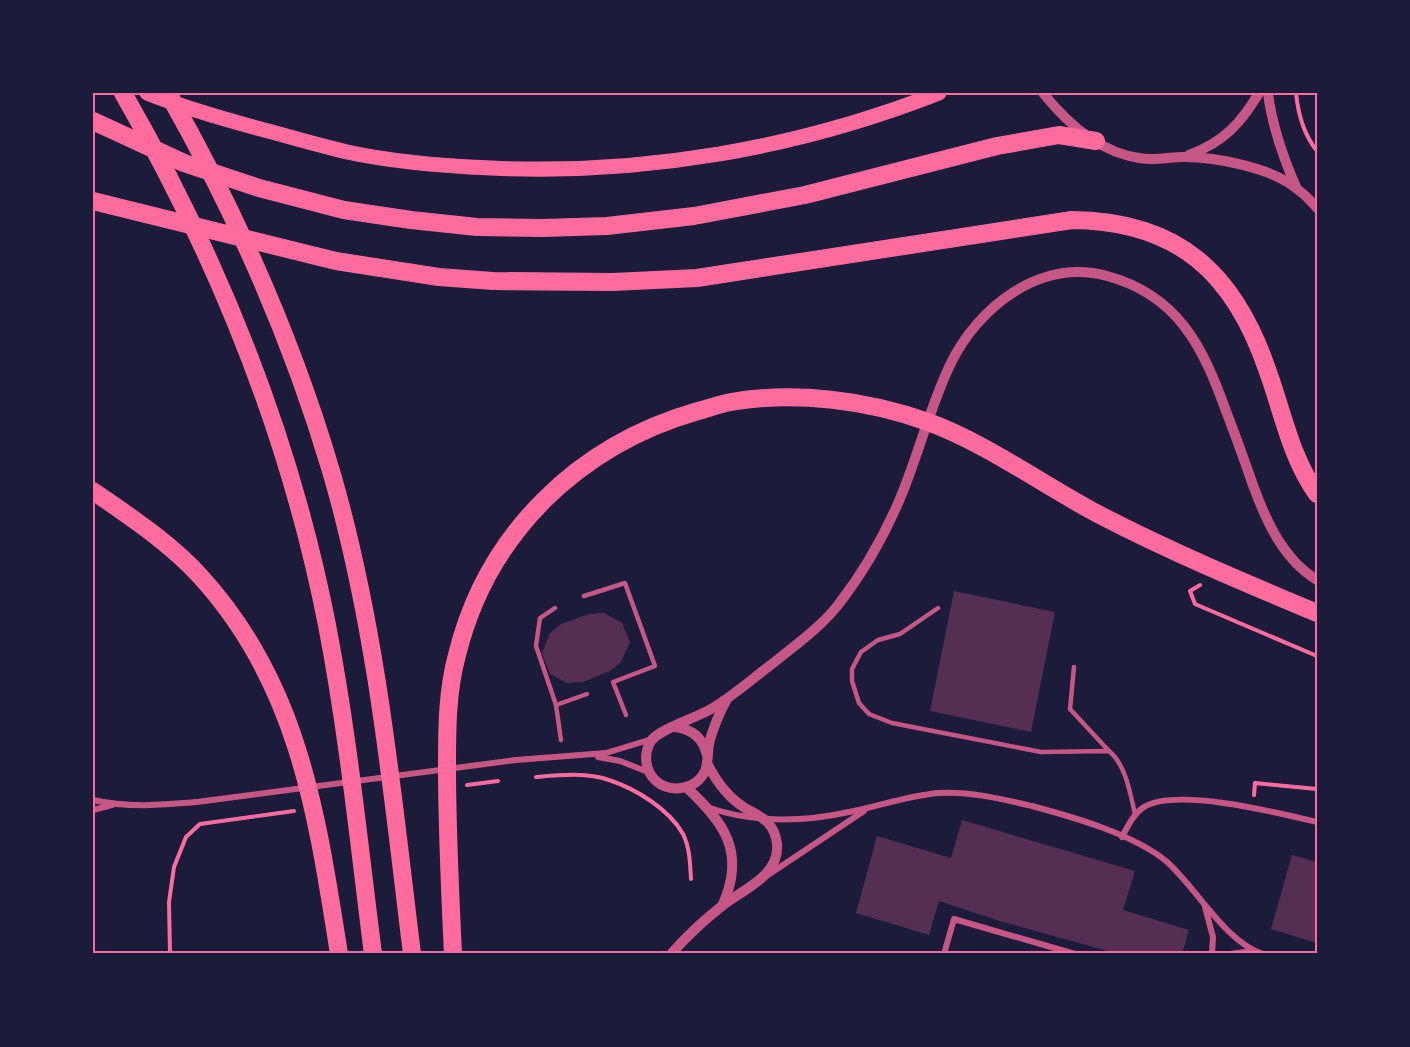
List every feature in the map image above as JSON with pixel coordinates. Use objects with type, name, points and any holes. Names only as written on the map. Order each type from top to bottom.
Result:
[{"type":"highway","points":[[123,93],[157,151],[217,274],[274,425],[293,484],[327,623],[349,765],[373,954]]},
{"type":"highway","points":[[168,93],[225,200],[271,301],[291,352],[331,473],[364,616],[384,730],[412,954]]},
{"type":"highway","points":[[93,122],[184,163],[259,188],[344,210],[477,227],[608,226],[694,216],[805,195],[997,146],[1059,135],[1096,141]]},
{"type":"highway","points":[[93,201],[336,261],[439,277],[493,281],[613,282],[697,278],[1072,220],[1123,223],[1149,231],[1191,255],[1210,270],[1235,301],[1259,348],[1302,470],[1317,494]]},
{"type":"highway","points":[[453,954],[447,816],[449,697],[456,655],[473,604],[505,547],[538,505],[576,472],[619,443],[648,428],[729,402],[768,398],[810,398],[889,411],[927,422],[960,436],[1119,524],[1201,564],[1317,613]]},
{"type":"highway","points":[[93,491],[143,526],[199,575],[245,633],[264,665],[290,725],[303,769],[326,866],[339,954]]},
{"type":"main road","points":[[147,93],[239,124],[348,152],[407,162],[531,170],[596,169],[684,161],[789,140],[939,93]]},
{"type":"street","points":[[1043,93],[1072,125],[1114,150],[1138,158],[1213,159],[1242,165],[1270,174],[1296,187],[1317,208]]},
{"type":"street","points":[[1183,157],[1207,148],[1228,134],[1260,93]]},
{"type":"street","points":[[1268,93],[1275,129],[1296,187]]},
{"type":"street","points":[[727,699],[715,724],[700,778],[686,788],[675,789],[665,787],[656,781],[650,773],[646,752],[659,733],[702,715],[727,699],[796,645],[836,608],[860,574],[900,500],[950,365],[965,339],[982,318],[1009,294],[1029,282],[1050,275],[1075,272],[1105,275],[1143,289],[1186,326],[1203,353],[1215,381],[1262,510],[1275,536],[1292,559],[1317,580]]},
{"type":"street","points":[[675,727],[693,732],[705,746],[707,759],[720,786],[739,805],[763,818],[774,832],[778,850],[771,868],[757,883]]},
{"type":"street","points":[[93,800],[113,805],[147,806],[197,802],[516,759],[585,756],[606,753],[653,739]]},
{"type":"street","points":[[585,756],[621,761],[650,773]]},
{"type":"street","points":[[686,788],[708,808],[724,829],[731,854],[731,881],[722,906]]},
{"type":"street","points":[[708,808],[731,815],[807,819],[850,812],[917,796],[964,794],[1030,806],[1076,819],[1122,837],[1144,846],[1164,859],[1182,875],[1224,925],[1253,951]]},
{"type":"street","points":[[1122,837],[1136,813],[1146,806],[1170,800],[1253,807],[1317,822]]},
{"type":"street","points":[[93,810],[113,805]]},
{"type":"street","points":[[671,954],[682,941],[722,906],[870,807]]},
{"type":"street","points":[[1197,894],[1210,922],[1213,937],[1212,954]]},
{"type":"street","points":[[944,954],[954,919],[1076,954]]},
{"type":"street","points":[[1231,954],[1253,951],[1263,954]]},
{"type":"lane","points":[[584,596],[625,583],[656,666],[613,682],[626,715]]},
{"type":"lane","points":[[555,608],[540,618],[536,646],[556,705],[561,740]]},
{"type":"lane","points":[[938,608],[900,634],[878,640],[861,652],[852,669],[852,681],[859,703],[869,714],[892,723],[1041,752],[1109,751]]},
{"type":"lane","points":[[1074,667],[1070,709],[1115,756],[1125,777],[1136,813]]},
{"type":"lane","points":[[556,705],[587,694]]},
{"type":"path","points":[[1296,93],[1297,108],[1303,125],[1317,151]]},
{"type":"path","points":[[1200,584],[1190,591],[1195,604],[1317,656]]},
{"type":"path","points":[[532,777],[571,775],[608,779],[644,797],[669,816],[683,834],[690,859],[691,879]]},
{"type":"path","points":[[1253,807],[1255,783],[1317,789]]},
{"type":"path","points":[[170,954],[169,902],[174,867],[186,837],[200,824]]},
{"type":"building","points":[[954,591],[1055,612],[1031,732],[930,711]]},
{"type":"building","points":[[604,613],[622,623],[630,642],[621,662],[610,671],[583,682],[567,683],[550,674],[542,653],[550,633],[561,624],[589,614]]},
{"type":"building","points":[[962,820],[1135,871],[1123,910],[1189,930],[1182,954],[1110,954],[1111,952],[1000,921],[939,901],[929,935],[856,913],[877,836],[951,858]]},
{"type":"building","points":[[1292,855],[1317,862],[1317,943],[1271,929]]}]
